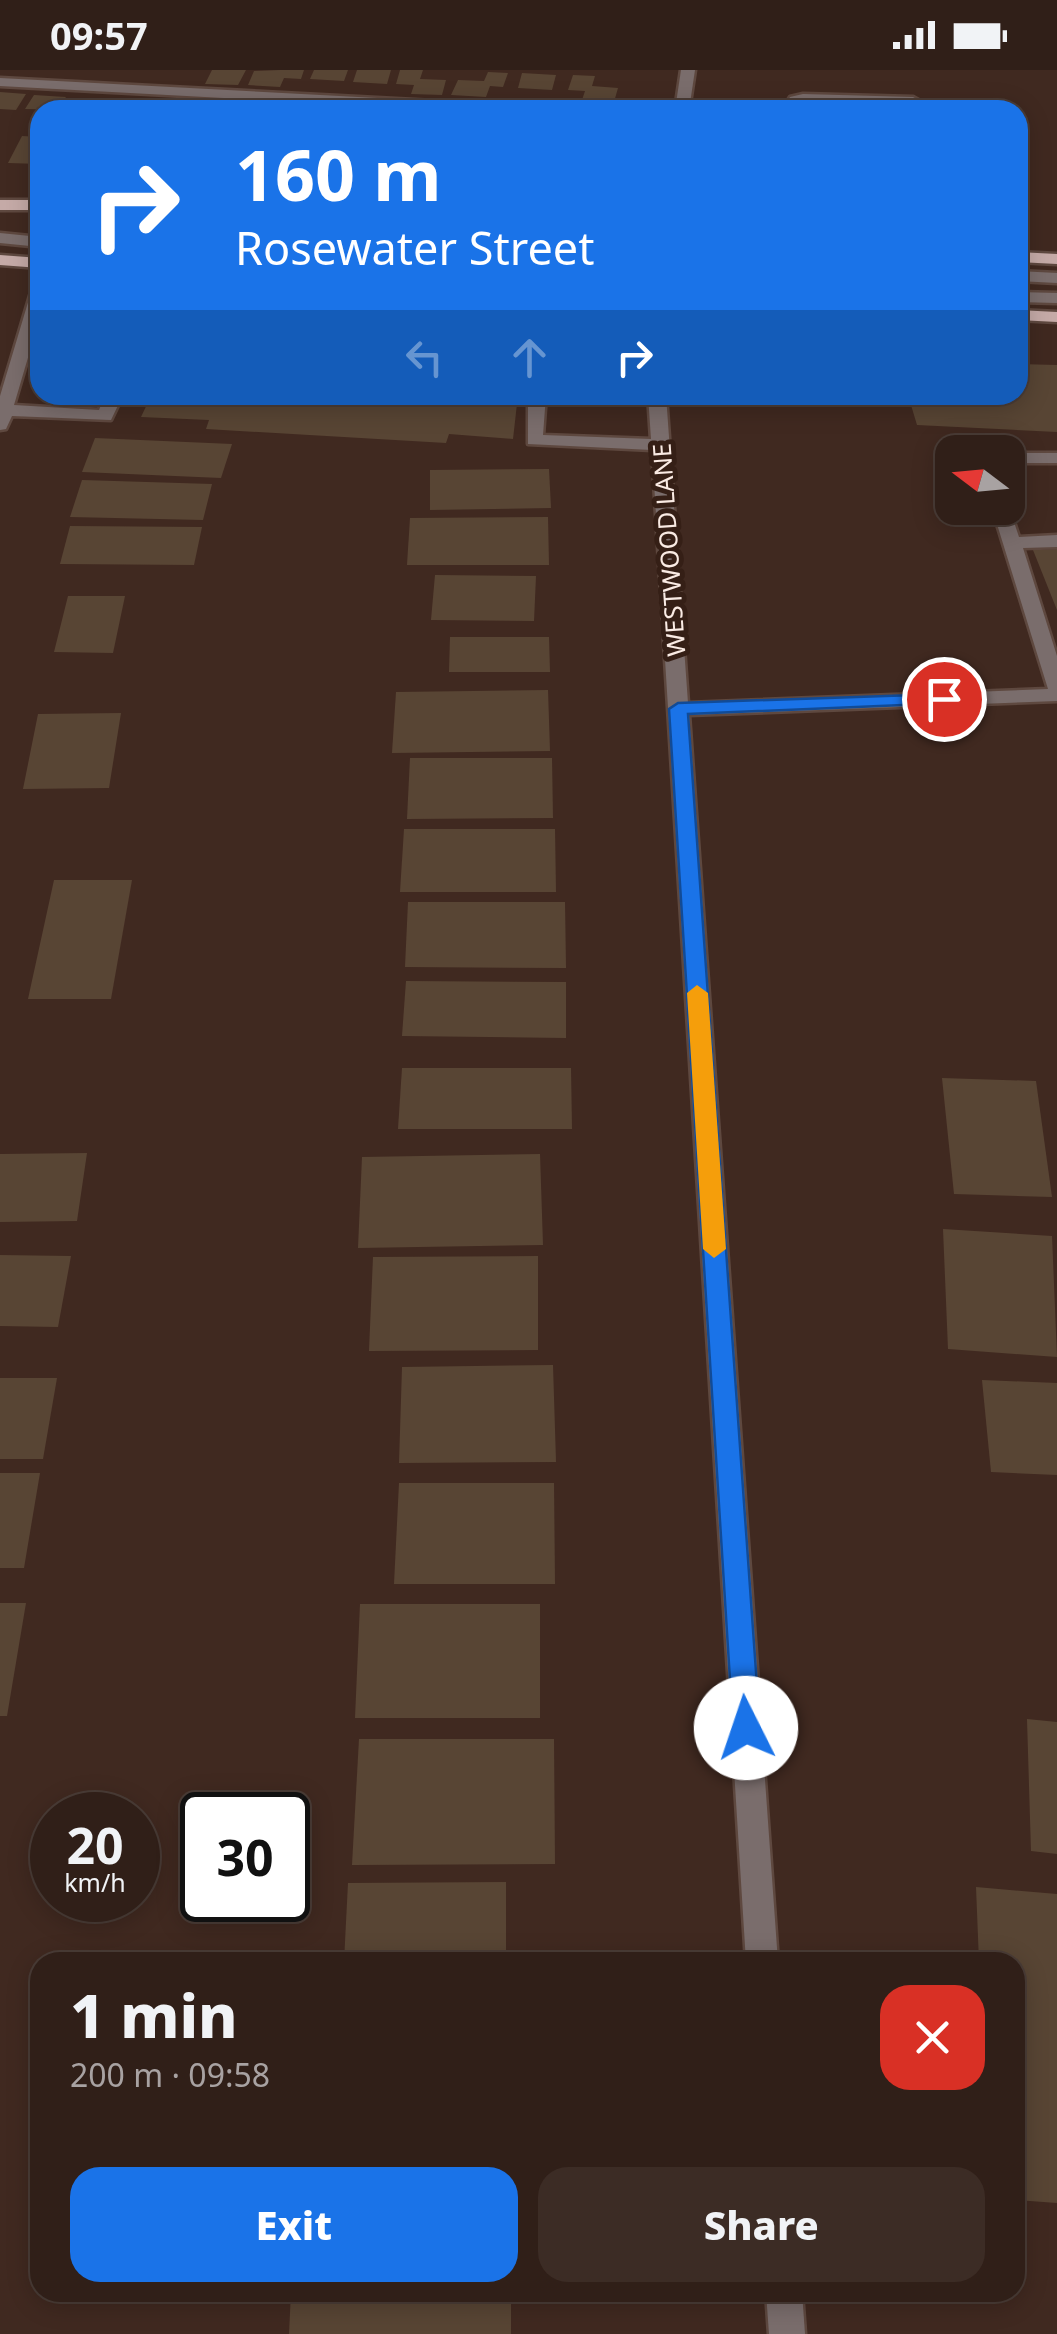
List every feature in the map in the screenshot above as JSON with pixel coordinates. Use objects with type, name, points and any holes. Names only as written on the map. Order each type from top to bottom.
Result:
[{"type":"main road","points":[[0,204],[30,205]]},
{"type":"main road","points":[[1028,258],[1057,259]]},
{"type":"main road","points":[[0,260],[30,262]]},
{"type":"main road","points":[[1028,315],[1057,316]]},
{"type":"street","points":[[684,100],[688,70]]},
{"type":"street","points":[[0,82],[340,100]]},
{"type":"street","points":[[795,100],[876,100]]},
{"type":"street","points":[[0,229],[30,230]]},
{"type":"street","points":[[0,238],[30,241]]},
{"type":"street","points":[[1028,277],[1057,278]]},
{"type":"street","points":[[1028,297],[1057,298]]},
{"type":"street","points":[[30,323],[3,408],[106,416],[110,405]]},
{"type":"street","points":[[0,343],[24,344]]},
{"type":"street","points":[[536,405],[534,440],[661,445]]},
{"type":"street","name":"WESTWOOD LANE","points":[[658,405],[761,1952]]},
{"type":"street","points":[[1025,458],[1057,458]]},
{"type":"street","points":[[678,709],[1057,692],[1006,525]]},
{"type":"street","points":[[1012,543],[1057,541]]},
{"type":"street","points":[[785,2302],[787,2334]]},
{"type":"building","points":[[212,70],[246,70],[238,85],[205,84]]},
{"type":"building","points":[[304,70],[301,79],[284,78],[280,87],[248,85],[254,71]]},
{"type":"building","points":[[314,70],[348,70],[344,81],[310,79]]},
{"type":"building","points":[[357,70],[391,70],[387,84],[353,82]]},
{"type":"building","points":[[400,70],[423,70],[420,79],[446,80],[442,95],[411,94],[414,85],[396,84]]},
{"type":"building","points":[[488,72],[508,73],[503,87],[490,86],[486,97],[451,95],[458,80],[484,81]]},
{"type":"building","points":[[522,73],[556,75],[552,90],[518,88]]},
{"type":"building","points":[[573,75],[595,76],[592,86],[618,88],[615,100],[582,100],[585,91],[568,90]]},
{"type":"building","points":[[0,92],[26,94],[16,110],[0,109]]},
{"type":"building","points":[[34,95],[66,97],[64,100],[31,100]]},
{"type":"building","points":[[22,136],[30,136],[30,164],[8,163]]},
{"type":"building","points":[[1028,364],[1057,365],[1057,432],[917,425],[911,405],[1028,405]]},
{"type":"building","points":[[147,405],[517,405],[513,439],[449,434],[446,443],[206,429],[209,420],[141,417]]},
{"type":"building","points":[[95,438],[232,444],[221,478],[82,472]]},
{"type":"building","points":[[549,469],[551,508],[430,510],[430,470]]},
{"type":"building","points":[[82,480],[212,484],[203,520],[70,517]]},
{"type":"building","points":[[548,517],[549,565],[407,565],[410,518]]},
{"type":"building","points":[[70,526],[202,527],[194,565],[60,564]]},
{"type":"building","points":[[1057,549],[1057,610],[1033,550]]},
{"type":"building","points":[[435,575],[536,576],[534,621],[431,620]]},
{"type":"building","points":[[68,596],[125,596],[113,653],[54,652]]},
{"type":"building","points":[[450,637],[549,637],[550,672],[449,672]]},
{"type":"building","points":[[548,690],[550,751],[392,753],[396,692]]},
{"type":"building","points":[[121,713],[109,788],[23,789],[38,714]]},
{"type":"building","points":[[410,758],[552,758],[553,818],[407,819]]},
{"type":"building","points":[[404,829],[555,829],[556,892],[400,892]]},
{"type":"building","points":[[54,880],[132,880],[111,999],[28,999]]},
{"type":"building","points":[[408,902],[565,902],[566,968],[405,967]]},
{"type":"building","points":[[406,981],[566,982],[566,1038],[402,1036]]},
{"type":"building","points":[[402,1068],[571,1068],[572,1129],[398,1129]]},
{"type":"building","points":[[942,1078],[1036,1081],[1052,1197],[954,1194]]},
{"type":"building","points":[[87,1153],[77,1221],[0,1222],[0,1154]]},
{"type":"building","points":[[540,1154],[543,1245],[358,1248],[362,1157]]},
{"type":"building","points":[[943,1229],[1052,1236],[1057,1357],[948,1349]]},
{"type":"building","points":[[0,1255],[71,1256],[58,1327],[0,1326]]},
{"type":"building","points":[[538,1256],[538,1350],[369,1351],[373,1257]]},
{"type":"building","points":[[553,1365],[556,1462],[399,1463],[402,1367]]},
{"type":"building","points":[[0,1378],[57,1378],[43,1459],[0,1459]]},
{"type":"building","points":[[982,1380],[1057,1383],[1057,1475],[991,1472]]},
{"type":"building","points":[[0,1473],[40,1473],[24,1568],[0,1568]]},
{"type":"building","points":[[399,1483],[554,1483],[555,1584],[394,1584]]},
{"type":"building","points":[[0,1603],[26,1603],[7,1716],[0,1716]]},
{"type":"building","points":[[360,1604],[540,1604],[540,1718],[355,1718]]},
{"type":"building","points":[[1027,1719],[1057,1722],[1057,1854],[1031,1851]]},
{"type":"building","points":[[359,1739],[554,1739],[555,1864],[352,1865]]},
{"type":"building","points":[[506,1882],[506,1952],[345,1952],[348,1883]]},
{"type":"building","points":[[976,1887],[1057,1894],[1057,2203],[1025,2201],[1025,1952],[979,1952]]},
{"type":"building","points":[[291,2302],[511,2302],[511,2334],[289,2334]]},
{"type":"slow traffic","points":[[697,993],[714,1249]]},
{"type":"route","points":[[746,1728],[678,709],[944,699]]}]
